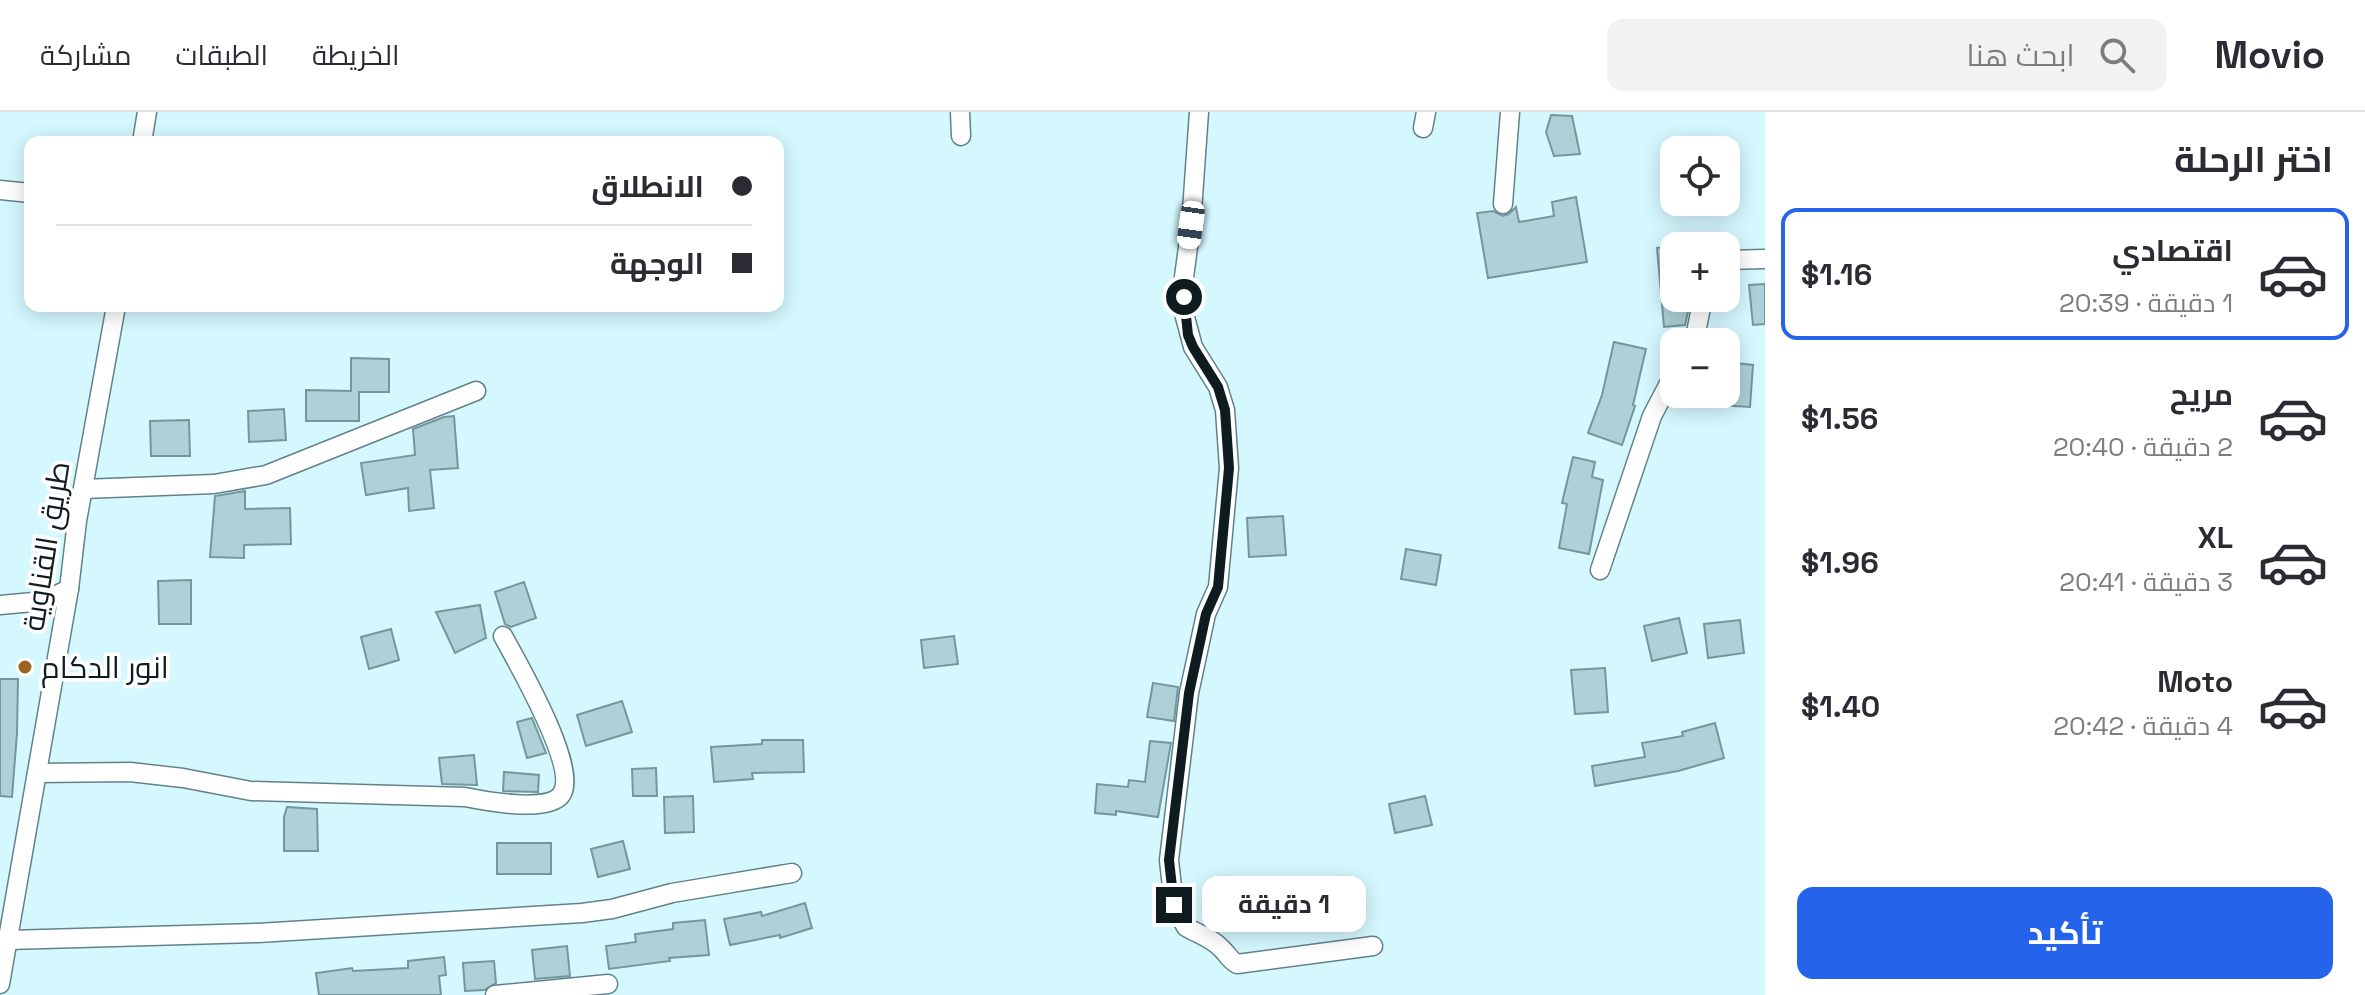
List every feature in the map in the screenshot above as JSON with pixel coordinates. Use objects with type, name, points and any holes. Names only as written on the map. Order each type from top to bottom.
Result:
[{"type":"street","points":[[143,136],[147,112]]},
{"type":"street","points":[[960,112],[961,136]]},
{"type":"street","points":[[1199,112],[1184,277],[1185,317],[1193,347],[1218,387],[1225,410],[1229,468],[1218,587],[1206,614],[1186,723],[1169,860],[1174,905],[1186,927],[1222,948],[1229,959],[1237,964],[1373,946]]},
{"type":"street","points":[[1503,204],[1510,112]]},
{"type":"street","points":[[0,190],[24,192]]},
{"type":"street","points":[[1740,260],[1765,259]]},
{"type":"street","name":"طريق القناوية","points":[[0,984],[115,312]]},
{"type":"street","points":[[83,489],[214,484],[266,475],[476,391]]},
{"type":"street","points":[[1600,570],[1652,416],[1660,401]]},
{"type":"street","points":[[0,605],[44,601],[69,589]]},
{"type":"street","points":[[37,773],[130,772],[251,791],[465,797],[490,802],[536,804],[554,801],[563,793],[565,783],[559,753],[549,723],[503,636]]},
{"type":"street","points":[[8,940],[258,933],[582,913],[612,909],[672,893],[792,873]]},
{"type":"street","points":[[495,995],[608,984]]},
{"type":"building","points":[[1551,115],[1572,116],[1580,154],[1554,156],[1546,132]]},
{"type":"building","points":[[1576,197],[1587,262],[1488,278],[1477,213],[1493,211],[1503,216],[1516,207],[1519,222],[1554,216],[1552,202]]},
{"type":"building","points":[[1657,248],[1660,248],[1660,282]]},
{"type":"building","points":[[1765,284],[1765,324],[1753,325],[1749,285]]},
{"type":"building","points":[[1663,312],[1688,312],[1685,325],[1664,327]]},
{"type":"building","points":[[1614,342],[1646,349],[1635,406],[1622,445],[1588,433],[1602,395]]},
{"type":"building","points":[[351,358],[389,359],[389,392],[359,392],[359,421],[306,421],[306,390],[351,391]]},
{"type":"building","points":[[1740,364],[1753,365],[1750,407],[1740,406]]},
{"type":"building","points":[[284,409],[286,440],[249,442],[248,411]]},
{"type":"building","points":[[454,416],[458,468],[430,470],[434,508],[409,511],[408,488],[366,495],[361,463],[415,455],[413,429]]},
{"type":"building","points":[[189,420],[190,456],[151,456],[150,421]]},
{"type":"building","points":[[1573,457],[1595,462],[1592,477],[1603,480],[1589,554],[1559,548],[1567,504],[1562,503]]},
{"type":"building","points":[[245,491],[245,509],[290,508],[291,544],[244,545],[244,558],[210,557],[215,496]]},
{"type":"building","points":[[1283,516],[1286,555],[1249,557],[1247,518]]},
{"type":"building","points":[[1406,549],[1441,555],[1436,585],[1401,579]]},
{"type":"building","points":[[191,580],[191,624],[159,624],[158,581]]},
{"type":"building","points":[[524,582],[536,618],[511,627],[505,624],[495,592]]},
{"type":"building","points":[[480,605],[486,638],[455,653],[436,612]]},
{"type":"building","points":[[1679,618],[1687,653],[1652,661],[1644,626]]},
{"type":"building","points":[[1740,620],[1744,653],[1708,658],[1704,624]]},
{"type":"building","points":[[391,629],[399,660],[369,669],[361,637]]},
{"type":"building","points":[[954,636],[958,664],[924,668],[921,640]]},
{"type":"building","points":[[1605,668],[1608,712],[1575,714],[1571,670]]},
{"type":"building","points":[[0,679],[18,679],[12,797],[0,796]]},
{"type":"building","points":[[1153,683],[1178,687],[1174,721],[1147,717]]},
{"type":"building","points":[[622,701],[632,732],[586,746],[577,715]]},
{"type":"building","points":[[532,718],[546,753],[527,758],[517,722]]},
{"type":"building","points":[[1715,723],[1724,758],[1678,771],[1595,786],[1592,766],[1645,757],[1642,743],[1683,736],[1682,732]]},
{"type":"building","points":[[762,740],[803,740],[804,772],[752,773],[753,779],[714,782],[711,747],[762,744]]},
{"type":"building","points":[[1150,741],[1171,743],[1158,817],[1116,811],[1116,815],[1095,813],[1097,784],[1128,787],[1129,780],[1145,782]]},
{"type":"building","points":[[474,755],[477,785],[442,784],[439,758]]},
{"type":"building","points":[[656,768],[657,796],[633,796],[632,769]]},
{"type":"building","points":[[504,772],[539,775],[538,792],[503,791]]},
{"type":"building","points":[[693,796],[694,832],[665,833],[664,797]]},
{"type":"building","points":[[1425,796],[1432,825],[1395,833],[1389,804]]},
{"type":"building","points":[[287,807],[317,809],[318,851],[284,851]]},
{"type":"building","points":[[623,841],[630,869],[598,877],[591,849]]},
{"type":"building","points":[[497,843],[551,843],[551,874],[497,874]]},
{"type":"building","points":[[805,903],[812,928],[780,938],[780,935],[730,945],[724,919],[761,912],[762,916]]},
{"type":"building","points":[[705,920],[709,955],[669,958],[670,961],[609,969],[606,946],[636,942],[635,934],[673,929],[673,923]]},
{"type":"building","points":[[567,946],[570,976],[535,979],[532,950]]},
{"type":"building","points":[[444,957],[446,975],[439,976],[441,995],[319,995],[316,973],[352,968],[353,971],[408,968],[408,961]]},
{"type":"building","points":[[494,961],[496,983],[484,990],[465,991],[463,963]]},
{"type":"place","name":"انور الدكام","points":[[25,667]]},
{"type":"route","points":[[1174,905],[1169,860],[1189,693],[1206,614],[1218,587],[1229,468],[1225,410],[1218,387],[1188,335],[1184,297]]}]
